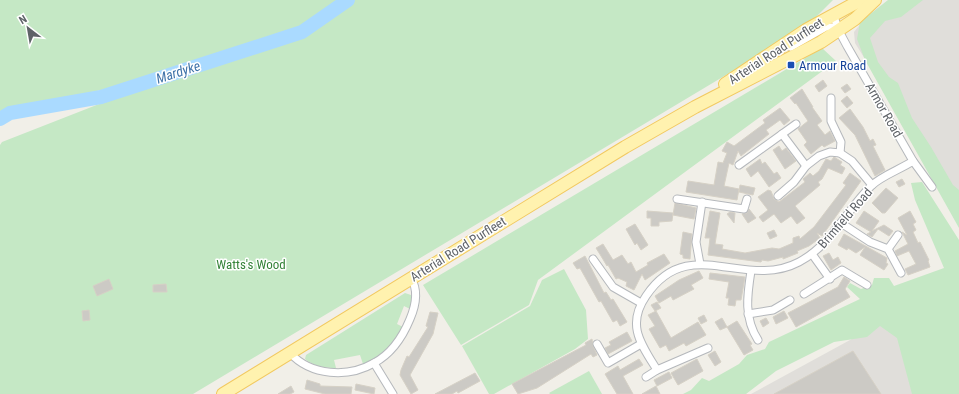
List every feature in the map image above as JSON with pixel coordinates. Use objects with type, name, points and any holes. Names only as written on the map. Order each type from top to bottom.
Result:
[{"type":"main road","name":"Arterial Road Purfleet","points":[[695,107],[719,88],[806,30],[861,0]]},
{"type":"main road","name":"Arterial Road Purfleet","points":[[223,394],[506,219],[695,107],[822,42],[855,19],[875,0]]},
{"type":"street","name":"Armor Road","points":[[833,14],[839,31],[913,161],[932,187]]},
{"type":"street","points":[[719,88],[817,31],[832,27],[839,31]]},
{"type":"street","points":[[831,98],[831,121],[841,142],[840,152]]},
{"type":"street","points":[[740,165],[796,124]]},
{"type":"street","points":[[782,134],[806,166]]},
{"type":"street","points":[[778,196],[794,182],[806,166],[819,156],[830,152],[840,152],[852,161],[872,185]]},
{"type":"street","name":"Brimfield Road","points":[[657,370],[641,344],[637,333],[636,318],[641,303],[649,291],[664,276],[675,268],[700,264],[751,271],[786,268],[812,254],[823,245],[872,185],[913,161]]},
{"type":"street","points":[[677,199],[744,209],[747,199]]},
{"type":"street","points":[[700,264],[696,242],[702,202]]},
{"type":"street","points":[[841,223],[870,242],[888,250],[901,273]]},
{"type":"street","points":[[888,250],[898,235]]},
{"type":"street","points":[[812,254],[830,279]]},
{"type":"street","points":[[593,259],[613,287],[641,303]]},
{"type":"street","points":[[804,294],[830,279],[842,270],[867,286]]},
{"type":"street","points":[[751,271],[746,303],[752,328],[758,340]]},
{"type":"street","points":[[290,353],[304,365],[329,372],[358,370],[374,363],[393,347],[408,325],[415,304],[416,293],[415,285],[411,278]]},
{"type":"street","points":[[748,314],[773,310],[790,300]]},
{"type":"street","points":[[597,344],[608,363],[641,344]]},
{"type":"street","points":[[646,377],[657,370],[708,348]]},
{"type":"street","points":[[374,363],[393,394]]},
{"type":"shaded area","points":[[891,0],[959,0],[959,209],[855,43],[854,32],[862,22]]},
{"type":"shaded area","points":[[883,322],[898,332],[915,394],[751,394]]},
{"type":"green space","name":"Watts's Wood","points":[[0,0],[833,0],[806,27],[193,394],[0,394],[0,145],[2,142],[117,97],[111,88],[0,111]]},
{"type":"green space","points":[[888,0],[923,0],[901,17],[885,21],[870,38],[878,62],[889,77],[898,83],[912,118],[953,185],[959,190],[959,228],[865,60],[857,39],[860,22]]},
{"type":"green space","points":[[822,48],[836,61],[538,280],[529,305],[461,345],[423,285]]},
{"type":"green space","points":[[922,182],[959,240],[959,394],[912,394],[897,338],[880,326],[867,337],[834,342],[776,371],[746,394],[683,394],[691,390],[702,378],[709,381],[739,364],[747,355],[765,349],[769,342],[860,299],[847,287],[850,283],[861,289],[872,285],[874,278],[889,278],[894,286],[944,268],[915,200],[911,183]]},
{"type":"green space","points":[[564,269],[586,310],[588,339],[575,349],[494,394],[489,394],[462,346],[530,306],[542,280]]},
{"type":"green space","points":[[405,293],[411,295],[412,299],[410,309],[404,306],[397,324],[405,328],[391,345],[376,358],[363,364],[360,355],[334,360],[336,368],[319,366],[305,359],[306,355]]},
{"type":"green space","points":[[589,371],[602,394],[549,393]]},
{"type":"building","points":[[823,80],[827,86],[819,92],[815,86]]},
{"type":"building","points":[[847,84],[851,89],[845,93],[841,88]]},
{"type":"building","points":[[802,89],[822,121],[817,125],[825,135],[830,131],[835,141],[824,147],[822,145],[811,154],[804,145],[807,142],[798,129],[808,121],[796,103],[795,104],[790,98]]},
{"type":"building","points":[[847,96],[853,103],[847,108],[841,101]]},
{"type":"building","points":[[780,108],[790,120],[784,125],[780,120],[766,130],[769,134],[741,156],[738,151],[733,165],[729,163],[724,186],[739,189],[737,200],[686,192],[688,181],[714,185],[718,162],[723,163],[727,153],[722,151],[727,142],[734,146],[765,123],[763,120]]},
{"type":"building","points":[[850,109],[863,127],[870,141],[873,139],[876,145],[873,146],[885,170],[875,176],[855,135],[839,118]]},
{"type":"building","points":[[779,146],[782,151],[786,148],[796,161],[785,169],[773,150]]},
{"type":"building","points":[[834,157],[842,162],[840,165],[845,168],[842,174],[828,168],[822,179],[818,182],[820,185],[795,206],[805,218],[797,224],[791,216],[781,223],[774,214],[763,222],[759,217],[768,210],[758,197],[768,190],[771,191],[774,199],[779,202],[805,182],[803,179],[810,173],[813,176],[819,171],[826,159],[831,161]]},
{"type":"building","points":[[760,159],[762,164],[765,162],[774,174],[777,172],[781,178],[769,187],[758,171],[751,177],[746,169]]},
{"type":"building","points":[[850,173],[861,181],[822,236],[817,233],[820,238],[809,246],[797,251],[798,253],[783,259],[783,257],[768,261],[762,260],[761,262],[708,255],[710,238],[705,238],[710,211],[720,213],[715,244],[723,245],[722,249],[745,253],[772,248],[779,249],[793,243],[793,238],[799,236],[800,239],[814,227],[846,185],[843,183]]},
{"type":"building","points":[[902,179],[905,184],[899,187],[896,182]]},
{"type":"building","points":[[740,185],[755,188],[753,195],[739,192]]},
{"type":"building","points":[[886,188],[898,198],[885,213],[882,213],[872,203]]},
{"type":"building","points":[[675,203],[696,208],[694,219],[673,215]]},
{"type":"building","points":[[749,209],[756,218],[748,223],[742,214],[747,213]]},
{"type":"building","points":[[647,211],[673,213],[672,221],[659,222],[659,226],[651,226],[651,218],[647,218]]},
{"type":"building","points":[[864,211],[879,221],[872,231],[884,225],[893,231],[889,236],[878,229],[872,237],[867,234],[871,232],[856,223]]},
{"type":"building","points":[[910,211],[916,222],[913,224],[916,230],[913,232],[929,260],[930,267],[908,275],[905,269],[916,264],[909,251],[897,256],[895,251],[908,244],[902,232],[907,235],[898,218]]},
{"type":"building","points":[[730,212],[735,213],[734,223],[727,214]]},
{"type":"building","points":[[635,224],[648,245],[641,250],[637,243],[635,245],[626,229]]},
{"type":"building","points":[[774,230],[777,236],[770,239],[767,233]]},
{"type":"building","points":[[683,232],[692,234],[690,259],[683,258],[683,255],[680,254]]},
{"type":"building","points":[[844,234],[887,258],[886,263],[888,264],[884,270],[860,255],[865,247],[856,253],[848,248],[847,250],[838,245]]},
{"type":"building","points":[[603,244],[613,260],[622,255],[628,264],[631,262],[636,272],[648,265],[647,263],[664,254],[670,263],[645,280],[642,274],[634,290],[626,286],[627,282],[618,278],[616,279],[608,265],[607,266],[596,248]]},
{"type":"building","points":[[829,253],[833,260],[838,257],[841,263],[831,270],[823,256]]},
{"type":"building","points":[[585,256],[604,293],[606,292],[611,300],[613,299],[627,322],[620,326],[617,320],[613,322],[601,301],[599,302],[580,268],[577,269],[573,263]]},
{"type":"building","points":[[699,271],[703,278],[691,285],[694,289],[673,300],[671,296],[659,303],[655,296],[679,280]]},
{"type":"building","points":[[710,273],[745,277],[741,300],[736,300],[735,306],[728,305],[729,298],[726,298],[729,282],[709,279]]},
{"type":"building","points":[[844,277],[850,281],[845,289],[850,297],[796,327],[788,313],[838,287]]},
{"type":"building","points":[[109,279],[113,289],[97,296],[93,286]]},
{"type":"building","points":[[166,284],[167,292],[153,292],[153,285]]},
{"type":"building","points":[[657,302],[661,308],[655,311],[651,305]]},
{"type":"building","points":[[89,310],[90,320],[83,321],[82,311]]},
{"type":"building","points":[[656,311],[671,338],[698,322],[706,335],[686,346],[684,343],[669,351],[666,345],[660,348],[649,329],[655,326],[648,315]]},
{"type":"building","points":[[784,311],[788,318],[776,324],[773,317]]},
{"type":"building","points":[[430,312],[438,313],[433,334],[410,375],[418,390],[411,394],[400,375],[401,370],[407,356],[409,357],[428,327],[426,326]]},
{"type":"building","points":[[704,315],[707,321],[701,324],[698,318]]},
{"type":"building","points":[[722,318],[727,327],[720,330],[715,322]]},
{"type":"building","points":[[766,318],[769,323],[763,327],[760,321]]},
{"type":"building","points":[[737,321],[752,344],[750,345],[753,350],[744,355],[727,327]]},
{"type":"building","points":[[627,332],[632,341],[608,354],[605,348],[611,345],[609,342]]},
{"type":"building","points":[[592,339],[597,355],[593,357],[591,354],[537,388],[518,394],[512,384],[586,345],[585,343]]},
{"type":"building","points":[[715,351],[721,362],[715,366],[708,355]]},
{"type":"building","points":[[853,351],[881,394],[774,394]]},
{"type":"building","points":[[639,359],[643,365],[623,376],[633,394],[617,394],[605,374],[618,366],[620,370]]},
{"type":"building","points":[[697,359],[703,371],[678,385],[671,373]]},
{"type":"building","points":[[669,372],[672,378],[657,386],[654,380]]},
{"type":"building","points":[[475,373],[480,381],[458,393],[457,391],[452,394],[435,394]]},
{"type":"building","points":[[307,380],[320,384],[320,386],[352,387],[351,394],[325,394],[305,389]]},
{"type":"building","points":[[356,384],[375,388],[374,394],[355,390]]},
{"type":"building","points":[[291,386],[294,392],[290,394],[278,394]]},
{"type":"building","points":[[656,386],[660,394],[642,394]]},
{"type":"waterway","name":"Mardyke","points":[[0,119],[10,113],[101,97],[302,32],[348,0]]},
{"type":"place","name":"Armour Road","points":[[791,65]]}]
